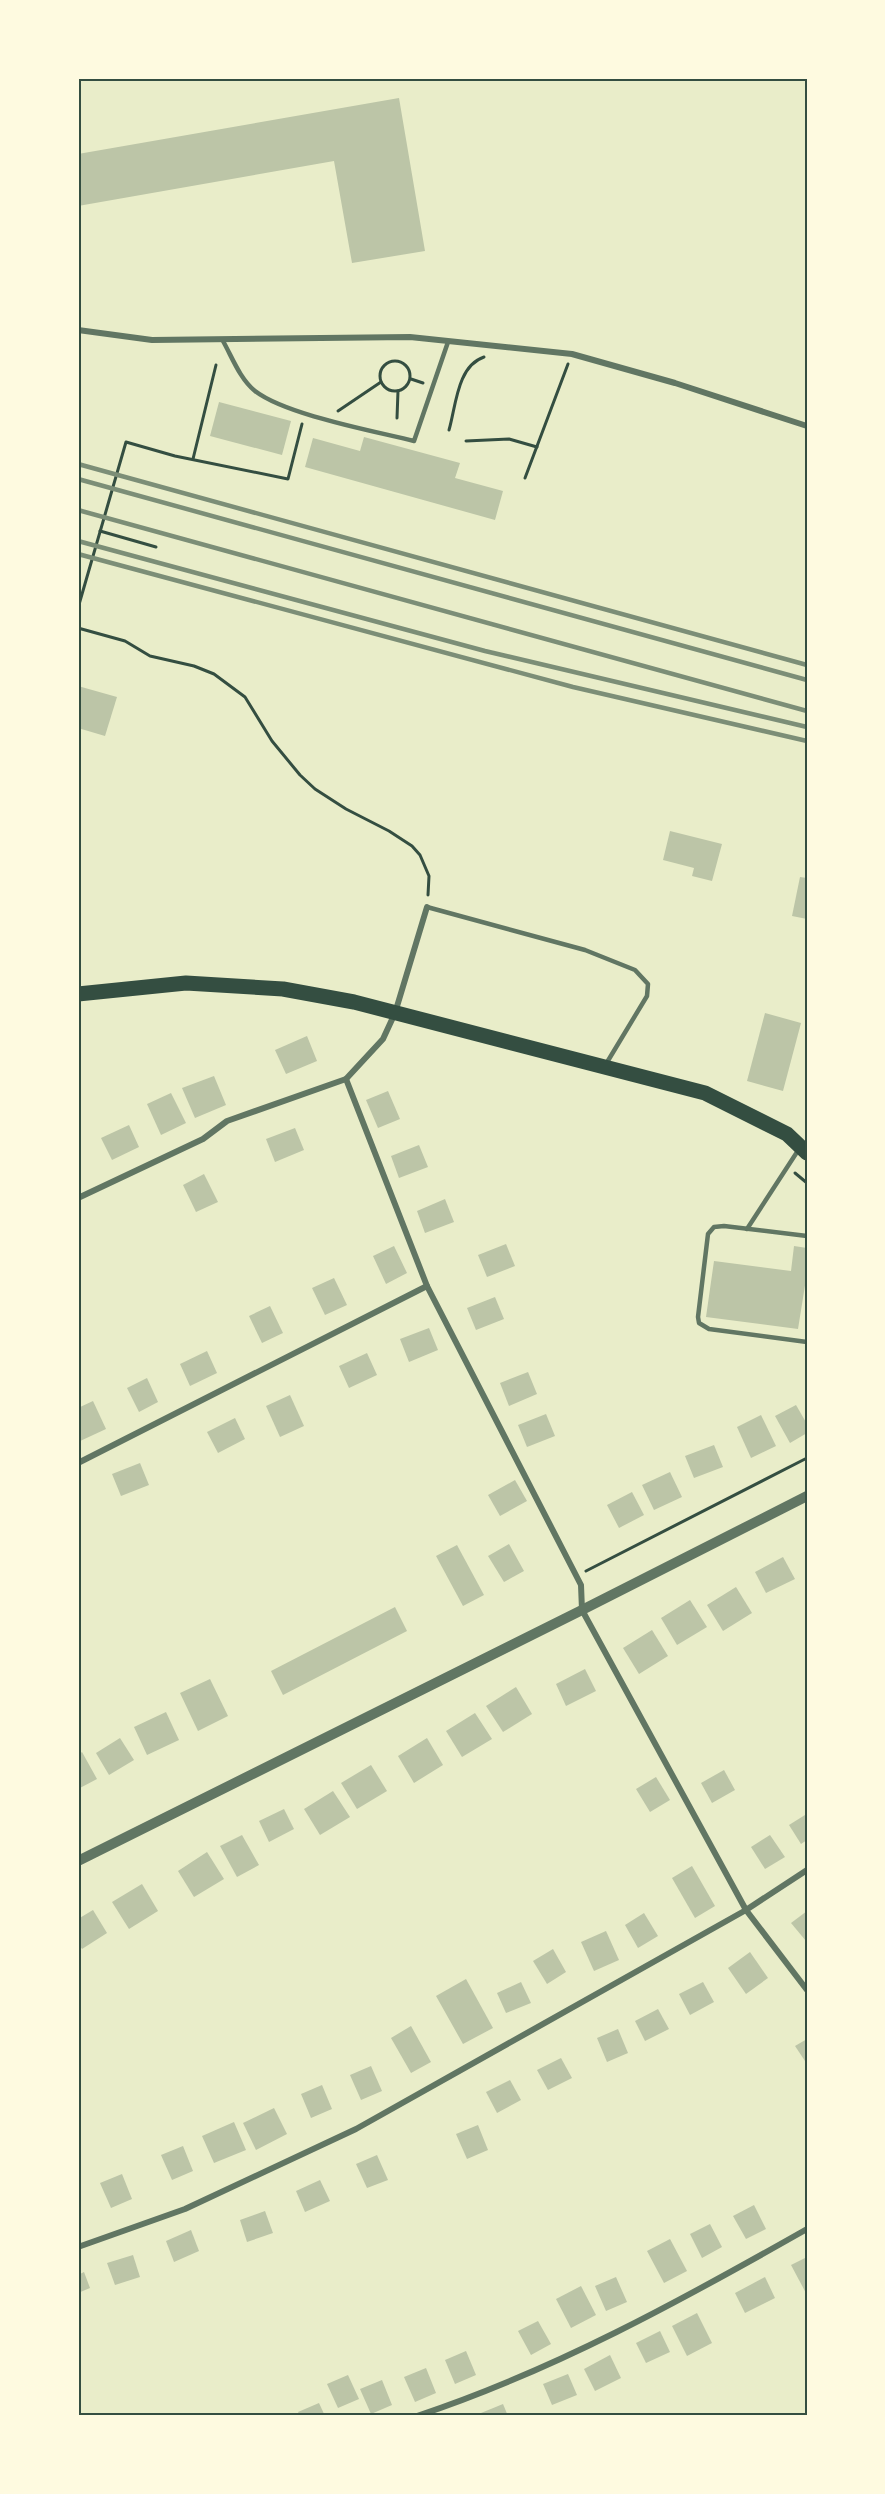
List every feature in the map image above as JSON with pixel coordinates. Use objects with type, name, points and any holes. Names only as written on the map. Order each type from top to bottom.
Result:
[{"type":"main road","points":[[78,994],[186,983],[222,984],[283,989],[354,1002],[705,1094],[787,1134],[804,1150]]},
{"type":"street","points":[[78,330],[152,340],[223,341],[332,336],[410,337],[572,354],[675,383],[807,426]]},
{"type":"street","points":[[78,1198],[203,1138],[227,1121],[346,1079],[383,1039],[395,1013],[427,907]]},
{"type":"street","points":[[346,1079],[428,1286],[581,1585],[582,1610],[746,1910],[807,1990]]},
{"type":"street","points":[[78,1463],[428,1286]]},
{"type":"street","points":[[78,1861],[807,1496]]},
{"type":"street","points":[[78,2247],[185,2210],[356,2129],[746,1910],[807,1870]]},
{"type":"street","points":[[417,2416],[571,2353],[703,2288],[807,2229]]},
{"type":"lane","points":[[223,341],[239,371],[255,391],[305,413],[414,441],[448,342]]},
{"type":"lane","points":[[427,907],[585,950],[635,970],[648,984],[647,996],[604,1066]]},
{"type":"lane","points":[[747,1229],[804,1150]]},
{"type":"lane","points":[[807,1236],[724,1226],[714,1227],[708,1234],[698,1317],[699,1323],[709,1329],[807,1342]]},
{"type":"path","points":[[525,478],[572,354]]},
{"type":"path","points":[[449,430],[464,373],[475,361],[490,358]]},
{"type":"path","points":[[393,360],[407,365],[411,372],[411,380],[399,391],[390,391],[381,382],[381,370],[393,360]]},
{"type":"path","points":[[193,459],[216,365]]},
{"type":"path","points":[[327,419],[381,382]]},
{"type":"path","points":[[397,418],[399,391]]},
{"type":"path","points":[[78,608],[126,442],[288,479],[305,413]]},
{"type":"path","points":[[466,441],[509,439],[537,447]]},
{"type":"path","points":[[100,531],[156,547]]},
{"type":"path","points":[[78,628],[124,641],[150,656],[194,666],[214,674],[245,697],[272,741],[300,775],[315,789],[412,846],[420,855],[429,876],[427,907]]},
{"type":"path","points":[[576,1576],[807,1458]]},
{"type":"building","points":[[399,98],[425,251],[352,263],[334,161],[78,206],[78,154]]},
{"type":"building","points":[[219,402],[291,421],[282,455],[210,436]]},
{"type":"building","points":[[364,437],[460,463],[455,478],[503,491],[495,520],[305,467],[313,438],[360,451]]},
{"type":"building","points":[[78,686],[117,697],[105,736],[78,728]]},
{"type":"building","points":[[670,831],[722,844],[712,881],[692,876],[694,868],[663,860]]},
{"type":"building","points":[[800,877],[807,878],[807,919],[792,916]]},
{"type":"building","points":[[765,1013],[801,1023],[783,1091],[747,1081]]},
{"type":"building","points":[[307,1036],[317,1061],[286,1074],[275,1050]]},
{"type":"building","points":[[214,1076],[226,1105],[195,1118],[182,1088]]},
{"type":"building","points":[[388,1091],[400,1119],[378,1128],[366,1100]]},
{"type":"building","points":[[171,1093],[186,1123],[161,1135],[147,1104]]},
{"type":"building","points":[[129,1125],[139,1147],[112,1160],[101,1138]]},
{"type":"building","points":[[295,1128],[304,1150],[275,1162],[266,1139]]},
{"type":"building","points":[[419,1145],[428,1167],[399,1178],[391,1156]]},
{"type":"building","points":[[204,1174],[218,1202],[196,1212],[183,1185]]},
{"type":"building","points":[[445,1199],[454,1222],[425,1233],[417,1211]]},
{"type":"building","points":[[506,1244],[515,1266],[487,1277],[478,1255]]},
{"type":"building","points":[[394,1246],[407,1273],[386,1284],[373,1256]]},
{"type":"building","points":[[794,1246],[807,1248],[807,1273],[798,1329],[706,1317],[714,1261],[791,1271]]},
{"type":"building","points":[[334,1278],[347,1305],[325,1315],[312,1288]]},
{"type":"building","points":[[495,1297],[504,1319],[476,1330],[467,1308]]},
{"type":"building","points":[[270,1306],[283,1333],[262,1343],[249,1316]]},
{"type":"building","points":[[429,1328],[438,1350],[409,1362],[400,1339]]},
{"type":"building","points":[[207,1351],[217,1373],[190,1386],[180,1364]]},
{"type":"building","points":[[367,1353],[377,1375],[349,1388],[339,1366]]},
{"type":"building","points":[[528,1372],[537,1394],[509,1406],[500,1383]]},
{"type":"building","points":[[147,1378],[158,1402],[139,1412],[127,1388]]},
{"type":"building","points":[[290,1395],[304,1426],[280,1437],[266,1406]]},
{"type":"building","points":[[93,1401],[106,1429],[78,1442],[78,1408]]},
{"type":"building","points":[[796,1405],[807,1424],[807,1433],[790,1443],[775,1416]]},
{"type":"building","points":[[546,1414],[555,1436],[527,1447],[518,1425]]},
{"type":"building","points":[[761,1415],[776,1446],[751,1458],[737,1427]]},
{"type":"building","points":[[235,1418],[245,1439],[218,1453],[207,1432]]},
{"type":"building","points":[[714,1445],[723,1467],[694,1478],[685,1456]]},
{"type":"building","points":[[140,1463],[149,1485],[121,1496],[112,1474]]},
{"type":"building","points":[[670,1472],[682,1497],[654,1510],[642,1485]]},
{"type":"building","points":[[515,1480],[527,1501],[500,1516],[488,1495]]},
{"type":"building","points":[[632,1492],[644,1515],[619,1528],[607,1505]]},
{"type":"building","points":[[509,1544],[524,1571],[504,1582],[488,1556]]},
{"type":"building","points":[[457,1545],[484,1595],[463,1606],[436,1556]]},
{"type":"building","points":[[783,1557],[795,1579],[766,1593],[755,1572]]},
{"type":"building","points":[[736,1587],[752,1613],[723,1631],[707,1605]]},
{"type":"building","points":[[690,1600],[707,1627],[677,1645],[661,1618]]},
{"type":"building","points":[[395,1607],[407,1631],[283,1695],[271,1671]]},
{"type":"building","points":[[652,1630],[668,1656],[639,1674],[623,1648]]},
{"type":"building","points":[[585,1669],[596,1691],[566,1706],[556,1684]]},
{"type":"building","points":[[210,1679],[228,1716],[198,1731],[180,1693]]},
{"type":"building","points":[[516,1687],[532,1714],[503,1732],[486,1706]]},
{"type":"building","points":[[166,1712],[179,1740],[147,1755],[134,1727]]},
{"type":"building","points":[[475,1713],[492,1739],[462,1757],[446,1731]]},
{"type":"building","points":[[120,1738],[134,1760],[109,1775],[96,1753]]},
{"type":"building","points":[[427,1738],[443,1765],[414,1783],[398,1756]]},
{"type":"building","points":[[82,1752],[97,1779],[78,1789],[78,1755]]},
{"type":"building","points":[[371,1765],[387,1791],[357,1809],[341,1783]]},
{"type":"building","points":[[724,1770],[735,1790],[712,1803],[701,1783]]},
{"type":"building","points":[[656,1777],[670,1800],[650,1812],[636,1789]]},
{"type":"building","points":[[333,1791],[350,1817],[320,1835],[304,1809]]},
{"type":"building","points":[[284,1809],[294,1829],[269,1842],[259,1821]]},
{"type":"building","points":[[805,1815],[807,1840],[801,1844],[789,1825]]},
{"type":"building","points":[[242,1835],[259,1865],[237,1877],[220,1846]]},
{"type":"building","points":[[770,1835],[785,1857],[765,1869],[751,1847]]},
{"type":"building","points":[[207,1852],[224,1879],[194,1897],[178,1871]]},
{"type":"building","points":[[692,1866],[715,1906],[695,1918],[672,1878]]},
{"type":"building","points":[[142,1884],[158,1911],[129,1929],[112,1902]]},
{"type":"building","points":[[93,1910],[107,1933],[82,1949],[78,1943],[78,1919]]},
{"type":"building","points":[[807,1911],[807,1940],[806,1941],[791,1923]]},
{"type":"building","points":[[644,1913],[658,1936],[638,1948],[625,1925]]},
{"type":"building","points":[[606,1931],[619,1960],[594,1971],[581,1942]]},
{"type":"building","points":[[553,1949],[566,1972],[547,1984],[533,1961]]},
{"type":"building","points":[[750,1952],[768,1978],[746,1994],[728,1968]]},
{"type":"building","points":[[466,1979],[493,2028],[463,2044],[436,1996]]},
{"type":"building","points":[[521,1982],[531,2003],[506,2013],[497,1993]]},
{"type":"building","points":[[703,1982],[714,2002],[690,2015],[679,1994]]},
{"type":"building","points":[[658,2009],[669,2029],[645,2041],[635,2021]]},
{"type":"building","points":[[411,2026],[431,2062],[411,2073],[391,2038]]},
{"type":"building","points":[[618,2029],[628,2053],[607,2062],[597,2038]]},
{"type":"building","points":[[807,2039],[807,2064],[795,2046]]},
{"type":"building","points":[[561,2058],[572,2078],[548,2090],[537,2070]]},
{"type":"building","points":[[371,2066],[382,2091],[361,2100],[350,2075]]},
{"type":"building","points":[[510,2080],[521,2100],[497,2113],[486,2092]]},
{"type":"building","points":[[322,2085],[332,2109],[311,2118],[301,2094]]},
{"type":"building","points":[[274,2108],[287,2134],[256,2150],[243,2123]]},
{"type":"building","points":[[234,2122],[246,2150],[214,2163],[202,2136]]},
{"type":"building","points":[[478,2125],[488,2150],[467,2159],[456,2134]]},
{"type":"building","points":[[183,2146],[193,2171],[172,2180],[161,2155]]},
{"type":"building","points":[[377,2155],[388,2180],[367,2188],[356,2164]]},
{"type":"building","points":[[122,2174],[132,2199],[111,2208],[100,2183]]},
{"type":"building","points":[[320,2180],[330,2201],[305,2212],[296,2191]]},
{"type":"building","points":[[754,2205],[766,2229],[746,2239],[733,2216]]},
{"type":"building","points":[[265,2211],[273,2233],[247,2242],[240,2220]]},
{"type":"building","points":[[710,2224],[722,2247],[702,2258],[690,2234]]},
{"type":"building","points":[[191,2230],[199,2251],[174,2262],[166,2241]]},
{"type":"building","points":[[670,2239],[687,2271],[664,2283],[647,2251]]},
{"type":"building","points":[[133,2255],[140,2277],[115,2285],[107,2263]]},
{"type":"building","points":[[807,2257],[807,2295],[791,2265]]},
{"type":"building","points":[[84,2272],[90,2288],[78,2293],[78,2275]]},
{"type":"building","points":[[616,2277],[627,2302],[606,2311],[595,2286]]},
{"type":"building","points":[[765,2277],[775,2298],[745,2313],[735,2293]]},
{"type":"building","points":[[581,2286],[596,2315],[571,2328],[556,2299]]},
{"type":"building","points":[[697,2313],[712,2343],[687,2356],[672,2326]]},
{"type":"building","points":[[538,2321],[551,2344],[531,2355],[518,2331]]},
{"type":"building","points":[[660,2331],[670,2352],[646,2363],[636,2343]]},
{"type":"building","points":[[466,2351],[476,2375],[455,2384],[445,2360]]},
{"type":"building","points":[[610,2355],[621,2378],[595,2391],[584,2369]]},
{"type":"building","points":[[426,2368],[436,2393],[415,2402],[404,2377]]},
{"type":"building","points":[[568,2374],[577,2395],[552,2405],[543,2384]]},
{"type":"building","points":[[348,2375],[359,2399],[338,2408],[327,2384]]},
{"type":"building","points":[[382,2380],[392,2405],[371,2414],[360,2389]]},
{"type":"building","points":[[319,2403],[325,2416],[300,2416],[298,2412]]},
{"type":"building","points":[[503,2404],[508,2416],[482,2416],[481,2413]]},
{"type":"railway","points":[[78,464],[807,665]]},
{"type":"railway","points":[[78,479],[807,680]]},
{"type":"railway","points":[[78,510],[807,711]]},
{"type":"railway","points":[[78,541],[485,651],[807,727]]},
{"type":"railway","points":[[78,554],[573,687],[807,741]]}]
